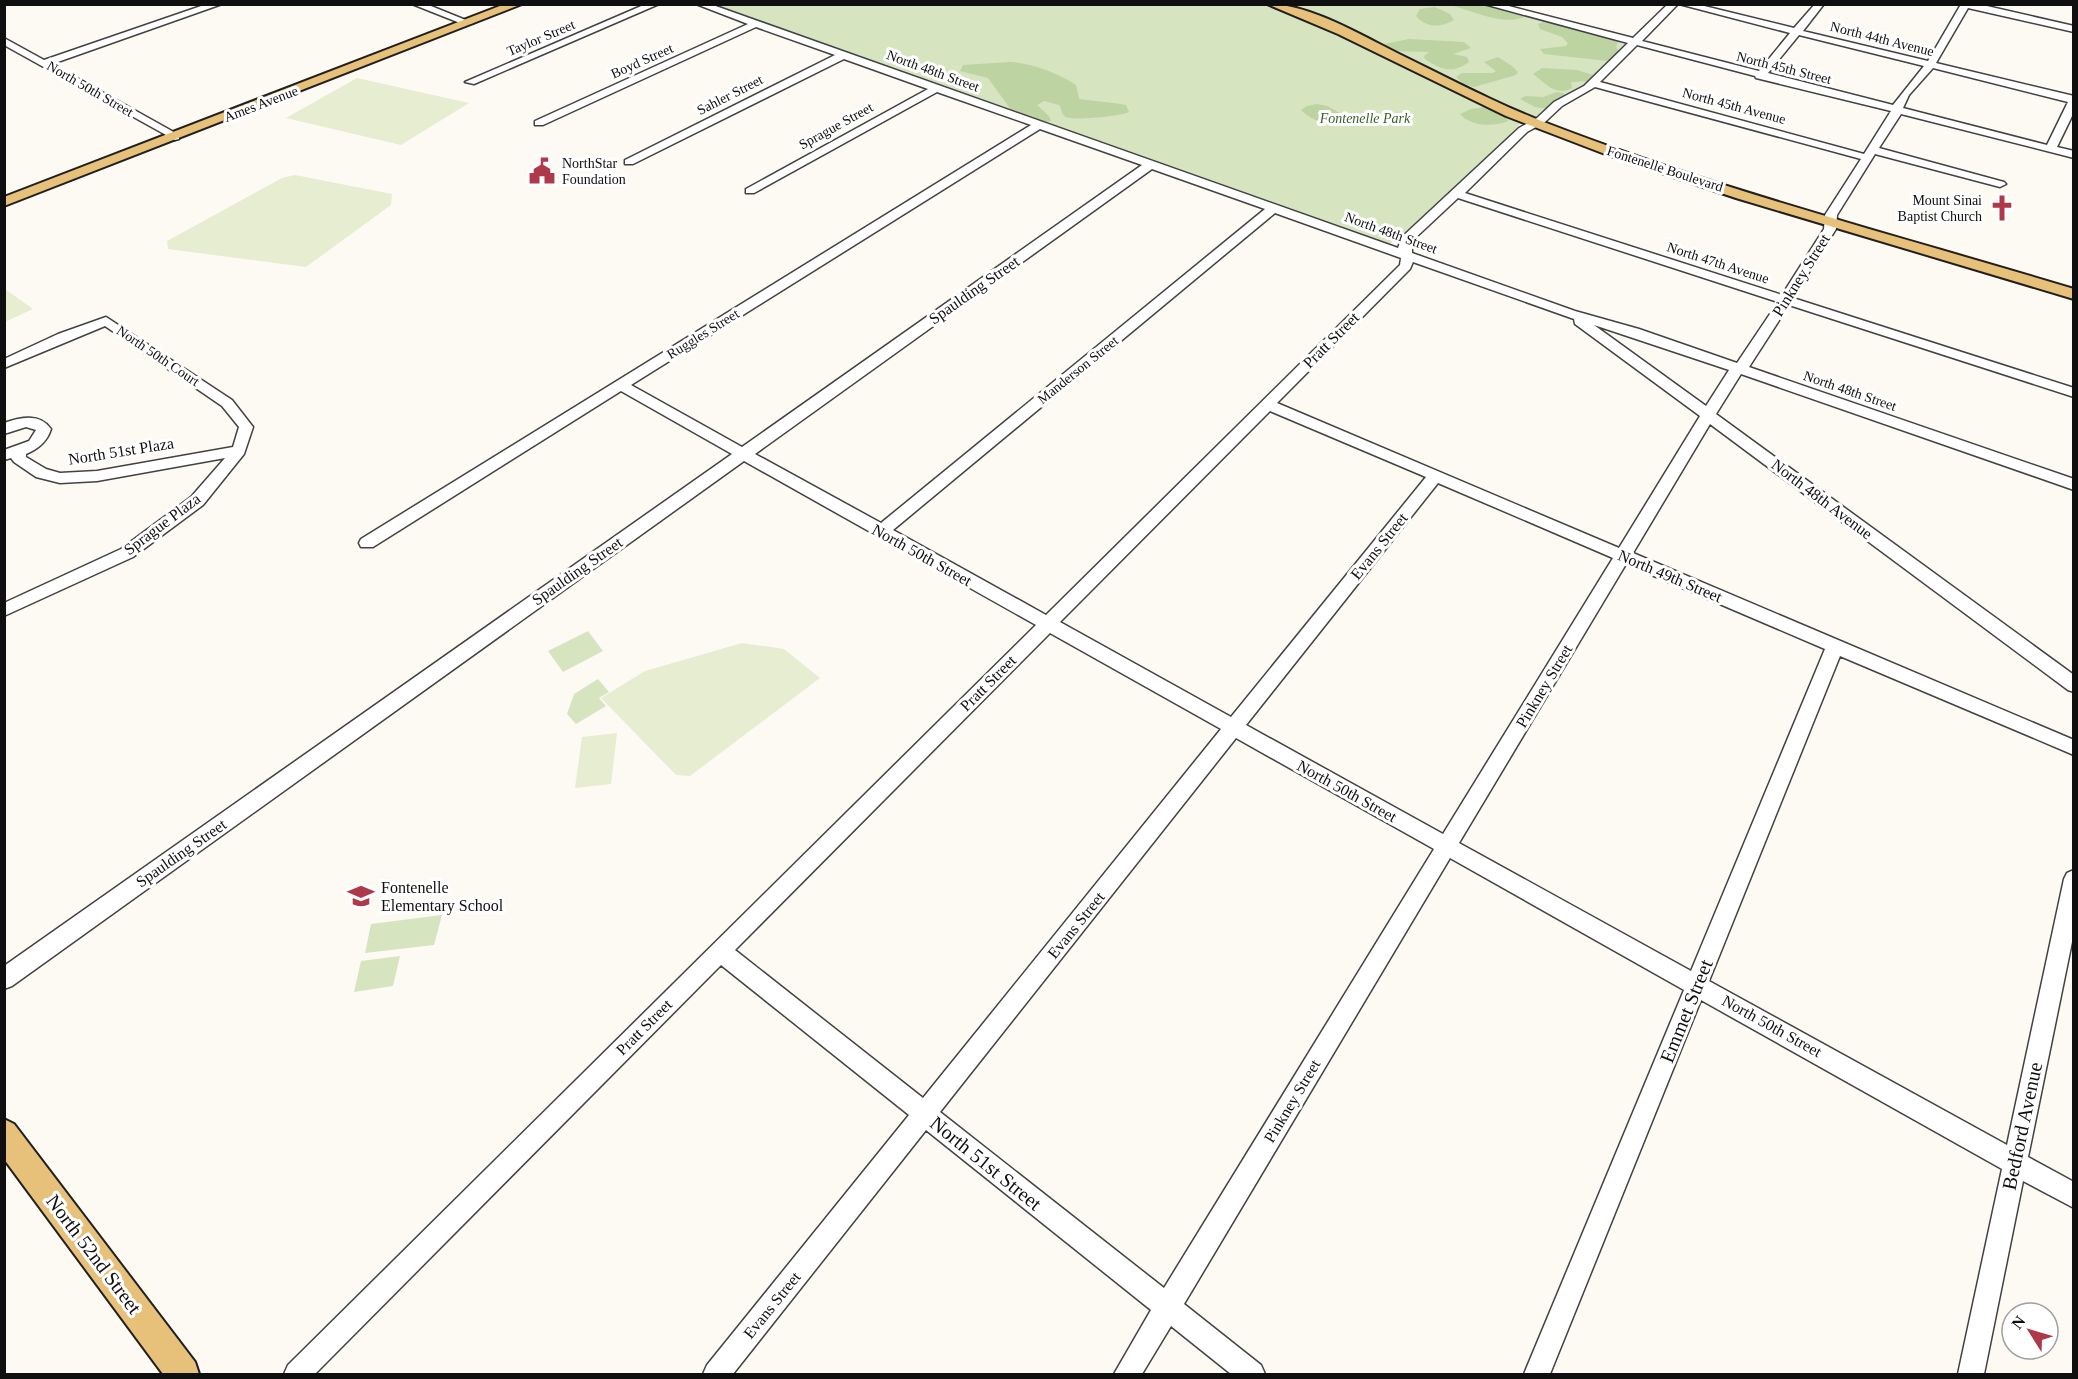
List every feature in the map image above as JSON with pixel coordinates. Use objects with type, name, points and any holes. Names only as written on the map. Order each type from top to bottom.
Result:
[{"type":"main road","name":"Ames Avenue","points":[[463,22],[500,4]]},
{"type":"main road","name":"Ames Avenue","points":[[4,202],[463,22],[517,4]]},
{"type":"main road","name":"Fontenelle Boulevard","points":[[1272,4],[1333,27],[1535,123],[1662,170],[2073,294]]},
{"type":"main road","name":"Ames Avenue","points":[[4,194],[171,135]]},
{"type":"main road","name":"North 52nd Street","points":[[4,1134],[183,1374]]},
{"type":"street","points":[[44,63],[218,4]]},
{"type":"street","points":[[416,4],[463,22]]},
{"type":"street","name":"Taylor Street","points":[[470,82],[655,4]]},
{"type":"street","name":"North 48th Street","points":[[700,4],[1570,314],[1634,332],[2073,485]]},
{"type":"street","name":"North 45th Street","points":[[1488,4],[2073,155]]},
{"type":"street","name":"Pratt Street","points":[[297,1374],[1406,266],[1408,260],[1403,244],[1406,240],[1523,130],[1558,104],[1582,93],[1674,4]]},
{"type":"street","name":"North 44th Avenue","points":[[1683,4],[2073,100]]},
{"type":"street","points":[[1760,76],[1820,4]]},
{"type":"street","points":[[1965,5],[2073,28]]},
{"type":"street","name":"Pinkney Street","points":[[1127,1374],[1732,375],[1746,363],[1830,229],[1831,215],[1911,84],[1930,65],[1965,5]]},
{"type":"street","name":"Boyd Street","points":[[538,123],[756,24]]},
{"type":"street","name":"North 50th Street","points":[[4,41],[171,135]]},
{"type":"street","name":"Sahler Street","points":[[629,162],[843,55]]},
{"type":"street","name":"North 45th Avenue","points":[[1592,83],[1870,154],[2001,184]]},
{"type":"street","name":"Sprague Street","points":[[750,191],[937,88]]},
{"type":"street","points":[[2050,149],[2073,100]]},
{"type":"street","name":"Ruggles Street","points":[[367,543],[1039,125]]},
{"type":"street","name":"Spaulding Street","points":[[4,979],[1151,164]]},
{"type":"street","name":"North 47th Avenue","points":[[1457,194],[2073,393]]},
{"type":"street","name":"Manderson Street","points":[[881,532],[1274,208]]},
{"type":"street","name":"North 48th Avenue","points":[[1570,314],[2073,685]]},
{"type":"street","name":"North 50th Court","points":[[4,364],[63,336],[106,321],[227,403],[246,427],[239,451]]},
{"type":"street","name":"North 50th Street","points":[[620,385],[2073,1196]]},
{"type":"street","name":"North 49th Street","points":[[1267,404],[2073,748]]},
{"type":"street","name":"North 51st Plaza","points":[[6,424],[33,423],[42,426],[44,429],[39,440],[11,453],[41,473],[60,478],[97,476],[239,451]]},
{"type":"street","name":"Sprague Plaza","points":[[4,610],[127,553],[197,501],[239,451]]},
{"type":"street","name":"Evans Street","points":[[716,1374],[1435,476]]},
{"type":"street","name":"Emmet Street","points":[[1537,1374],[1835,647]]},
{"type":"street","name":"Bedford Avenue","points":[[1971,1374],[2014,1162],[2066,953],[2073,879]]},
{"type":"street","name":"North 51st Street","points":[[720,951],[1252,1374]]},
{"type":"green space","name":"Fontenelle Park","points":[[707,5],[1481,5],[1603,36],[1626,45],[1584,86],[1552,104],[1537,117],[1521,123],[1492,154],[1397,241],[1386,244]]},
{"type":"green space","points":[[1450,5],[1489,5],[1527,16],[1518,19],[1498,19]]},
{"type":"green space","points":[[1435,7],[1450,14],[1454,20],[1434,26],[1424,23],[1416,16],[1420,9]]},
{"type":"green space","points":[[1543,22],[1619,40],[1616,47],[1620,53],[1613,60],[1608,61],[1544,54],[1540,49],[1566,46],[1568,43],[1562,37],[1540,29],[1538,24]]},
{"type":"green space","points":[[1409,39],[1464,42],[1471,48],[1453,54],[1467,57],[1469,62],[1458,68],[1447,69],[1436,66],[1425,59],[1424,56],[1429,52],[1392,51],[1379,45]]},
{"type":"green space","points":[[1498,57],[1518,72],[1516,75],[1474,87],[1464,84],[1456,77],[1462,73],[1493,73],[1496,71],[1484,62]]},
{"type":"green space","points":[[1010,62],[1035,67],[1069,81],[1076,85],[1079,99],[1126,105],[1129,112],[1098,118],[1070,118],[1064,116],[1059,105],[1044,101],[1037,105],[1051,121],[1038,122],[1014,114],[988,78],[960,71],[963,65]]},
{"type":"green space","points":[[1542,68],[1577,70],[1596,76],[1592,81],[1571,82],[1572,88],[1561,91],[1551,88],[1533,74]]},
{"type":"green space","points":[[357,78],[469,103],[401,145],[286,118]]},
{"type":"green space","points":[[1557,92],[1567,97],[1549,109],[1535,107],[1520,99],[1525,96],[1543,97]]},
{"type":"green space","points":[[1317,104],[1327,106],[1347,117],[1335,122],[1323,122],[1311,118],[1301,110]]},
{"type":"green space","points":[[1485,107],[1505,113],[1508,121],[1496,124],[1476,124],[1460,114],[1471,109]]},
{"type":"green space","points":[[295,175],[392,194],[391,205],[306,267],[168,249],[167,241],[282,178]]},
{"type":"green space","points":[[5,289],[33,309],[5,322]]},
{"type":"green space","points":[[588,631],[603,651],[563,672],[548,651]]},
{"type":"green space","points":[[742,643],[784,649],[820,678],[690,776],[676,775],[601,698],[645,671]]},
{"type":"green space","points":[[598,679],[609,692],[599,698],[606,706],[576,724],[567,714],[574,694]]},
{"type":"green space","points":[[617,733],[611,784],[575,788],[582,737]]},
{"type":"green space","points":[[442,915],[434,945],[365,953],[371,924]]},
{"type":"green space","points":[[400,956],[393,986],[354,992],[361,961]]},
{"type":"place","name":"NorthStar Foundation","points":[[542,171]]},
{"type":"place","name":"Mount Sinai Baptist Church","points":[[2002,208]]},
{"type":"place","name":"Fontenelle Elementary School","points":[[361,896]]}]
